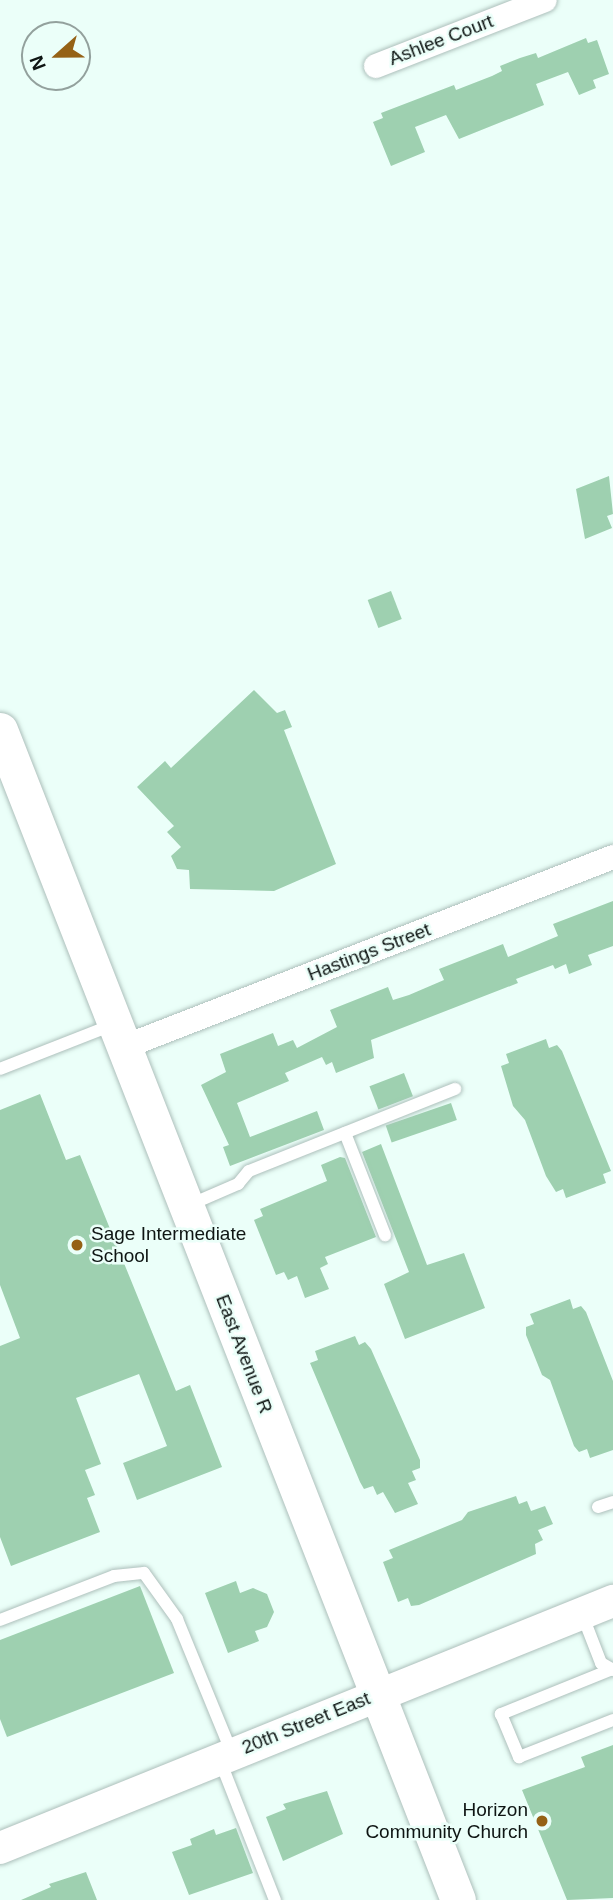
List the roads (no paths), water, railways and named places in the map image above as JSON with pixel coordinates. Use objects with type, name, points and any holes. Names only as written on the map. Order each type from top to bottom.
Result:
[{"type":"main road","name":"East Avenue R","points":[[0,730],[9,777],[120,1035],[458,1900]]},
{"type":"street","name":"Ashlee Court","points":[[376,66],[545,0]]},
{"type":"street","name":"Hastings Street","points":[[120,1035],[613,857]]},
{"type":"street","name":"20th Street East","points":[[0,1848],[613,1601]]},
{"type":"lane","points":[[0,1069],[120,1035]]},
{"type":"lane","points":[[186,1206],[238,1184],[249,1171],[455,1089]]},
{"type":"lane","points":[[345,1133],[385,1236]]},
{"type":"lane","points":[[598,1507],[613,1502]]},
{"type":"lane","points":[[0,1620],[114,1576],[144,1573],[177,1619],[275,1900]]},
{"type":"lane","points":[[582,1613],[601,1663],[611,1670]]},
{"type":"lane","points":[[611,1670],[501,1714],[519,1757],[613,1720]]},
{"type":"place","name":"Sage Intermediate School","points":[[77,1245]]},
{"type":"place","name":"Horizon Community Church","points":[[542,1821]]}]
